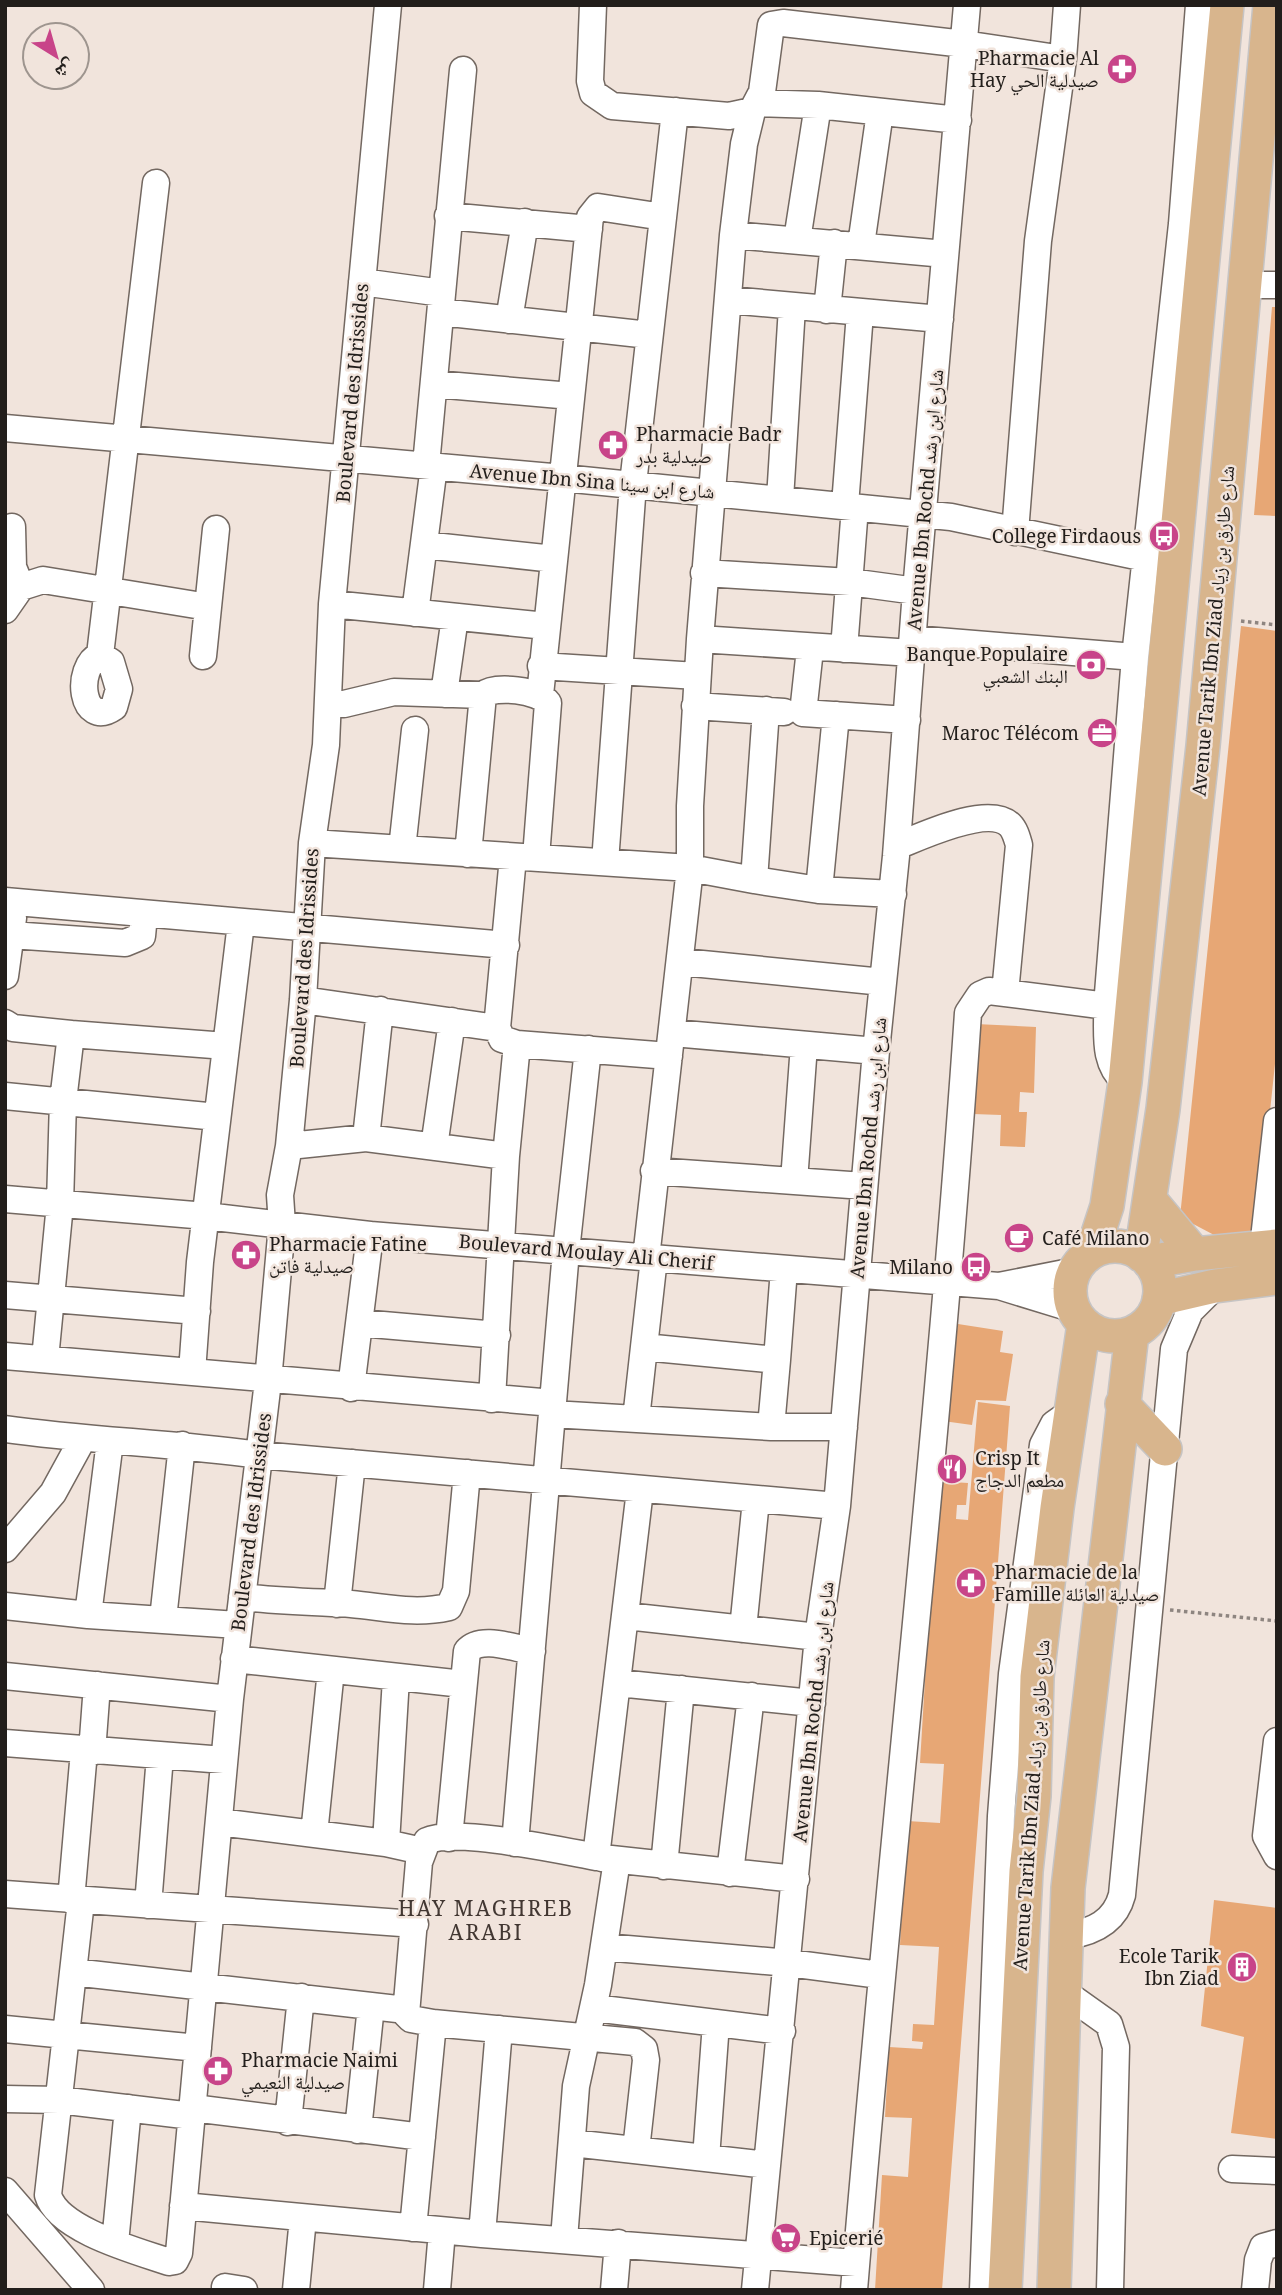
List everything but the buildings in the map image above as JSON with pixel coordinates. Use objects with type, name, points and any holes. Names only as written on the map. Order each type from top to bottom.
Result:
[{"type":"main road","name":"Avenue Tarik Ibn Ziad شارع طارق بن زياد","points":[[1005,2290],[1026,1871],[1034,1796],[1025,1675],[1071,1412],[1079,1316],[1070,1290],[1075,1265],[1107,1206],[1125,1082],[1160,561],[1227,5]]},
{"type":"main road","name":"Avenue Tarik Ibn Ziad شارع طارق بن زياد","points":[[1159,1299],[1158,1278],[1145,1258],[1215,619],[1244,285],[1272,16]]},
{"type":"main road","points":[[1151,1201],[1195,1254]]},
{"type":"main road","points":[[1075,1265],[1106,1247],[1121,1246],[1145,1258],[1270,1247]]},
{"type":"main road","points":[[1079,1316],[1104,1335],[1132,1332],[1154,1313],[1159,1299],[1215,1286],[1277,1278]]},
{"type":"main road","points":[[1054,2290],[1064,1992],[1076,1803],[1132,1332]]},
{"type":"main road","points":[[1122,1404],[1165,1449]]},
{"type":"street","name":"Boulevard des Idrissides","points":[[115,2243],[169,2262],[175,2261],[179,2253],[234,1659],[268,1381],[282,1225],[281,1195],[289,1146],[303,1000],[312,843],[326,745],[332,604],[388,5]]},
{"type":"street","points":[[593,5],[590,81],[593,93],[612,106],[729,116],[755,107],[818,105],[958,120]]},
{"type":"street","name":"Avenue Ibn Rochd شارع ابن رشد","points":[[755,2290],[789,1963],[818,1637],[837,1506],[845,1427],[876,1051],[893,894],[916,591],[967,5]]},
{"type":"street","points":[[1015,532],[1038,241],[1063,59],[1067,5]]},
{"type":"street","points":[[1125,1082],[1115,1073],[1110,1062],[1107,1006],[1135,657],[1160,561],[1199,5]]},
{"type":"street","points":[[636,1419],[644,1348],[654,1171],[682,962],[690,868],[688,843],[697,676],[733,235],[744,144],[762,92],[771,15],[794,23],[1063,59]]},
{"type":"street","points":[[415,613],[424,545],[448,216],[463,70]]},
{"type":"street","points":[[797,240],[818,105]]},
{"type":"street","points":[[605,862],[633,484],[675,111]]},
{"type":"street","points":[[861,245],[880,112]]},
{"type":"street","points":[[100,655],[156,183]]},
{"type":"street","points":[[540,695],[577,326],[592,212],[597,207],[663,217]]},
{"type":"street","points":[[448,216],[589,229]]},
{"type":"street","points":[[509,320],[525,222]]},
{"type":"street","points":[[733,235],[945,254]]},
{"type":"street","points":[[827,310],[834,243]]},
{"type":"street","points":[[362,282],[509,320],[649,335]]},
{"type":"street","points":[[1244,285],[1277,285]]},
{"type":"street","points":[[729,300],[940,319]]},
{"type":"street","points":[[780,499],[792,307]]},
{"type":"street","points":[[845,649],[860,313]]},
{"type":"street","points":[[436,384],[571,396]]},
{"type":"street","name":"Avenue Ibn Sina شارع ابن سينا","points":[[5,428],[633,484],[923,514],[972,521],[1160,561]]},
{"type":"street","points":[[12,527],[13,567],[21,587]]},
{"type":"street","points":[[203,656],[216,529]]},
{"type":"street","points":[[424,545],[554,559]]},
{"type":"street","points":[[704,573],[850,582],[916,591]]},
{"type":"street","points":[[5,610],[21,587],[43,580],[208,607]]},
{"type":"street","points":[[332,604],[547,626]]},
{"type":"street","points":[[444,694],[454,617]]},
{"type":"street","points":[[700,639],[810,649],[912,646],[1135,657]]},
{"type":"street","points":[[803,713],[810,649]]},
{"type":"street","points":[[541,666],[697,676]]},
{"type":"street","points":[[328,704],[344,704],[394,692],[483,695],[493,690],[540,695],[545,698],[549,707],[525,857],[506,945],[506,1156],[492,1399]]},
{"type":"street","points":[[468,854],[483,695]]},
{"type":"street","points":[[695,706],[907,720]]},
{"type":"street","points":[[754,880],[766,710]]},
{"type":"street","points":[[819,890],[836,715]]},
{"type":"street","points":[[402,849],[415,730]]},
{"type":"street","points":[[897,846],[954,823],[1001,820],[1009,824],[1018,845],[1004,993]]},
{"type":"street","points":[[312,843],[690,868],[819,890],[893,894]]},
{"type":"street","points":[[5,976],[11,935],[11,902],[506,945]]},
{"type":"street","points":[[11,935],[125,943],[142,936],[144,915]]},
{"type":"street","points":[[191,1372],[217,1117],[241,923]]},
{"type":"street","points":[[682,962],[883,982]]},
{"type":"street","points":[[854,2290],[880,1975],[950,1281],[968,1013],[980,995],[989,991],[1107,1006]]},
{"type":"street","points":[[303,1000],[452,1021],[507,1036],[588,1049],[671,1045],[804,1045],[876,1051]]},
{"type":"street","points":[[366,1138],[380,1010]]},
{"type":"street","points":[[434,1147],[452,1021]]},
{"type":"street","points":[[5,1023],[13,1028],[226,1046]]},
{"type":"street","points":[[45,1359],[60,1204],[63,1101],[71,1034]]},
{"type":"street","points":[[794,1181],[804,1045]]},
{"type":"street","points":[[515,1843],[566,1251],[588,1049]]},
{"type":"street","points":[[5,1096],[217,1117]]},
{"type":"street","points":[[1270,1247],[1277,1122]]},
{"type":"street","points":[[289,1146],[366,1138],[506,1156]]},
{"type":"street","points":[[654,1171],[864,1186]]},
{"type":"street","name":"Boulevard Moulay Ali Cherif","points":[[5,1199],[206,1216],[370,1235],[999,1286],[1079,1316]]},
{"type":"street","points":[[351,1388],[370,1235]]},
{"type":"street","name":"Boulevard Moulay Ali Cherif","points":[[999,1286],[1075,1265]]},
{"type":"street","points":[[771,1427],[784,1269]]},
{"type":"street","points":[[1067,1936],[1102,1925],[1116,1911],[1122,1895],[1177,1337],[1190,1311],[1215,1286]]},
{"type":"street","points":[[5,1295],[197,1311]]},
{"type":"street","points":[[360,1323],[497,1335]]},
{"type":"street","points":[[644,1348],[777,1360]]},
{"type":"street","points":[[5,1356],[492,1399],[636,1419],[771,1427],[845,1427]]},
{"type":"street","points":[[5,1429],[82,1440],[182,1445],[259,1455],[837,1506]]},
{"type":"street","points":[[5,1549],[53,1493],[82,1440]]},
{"type":"street","points":[[88,1615],[110,1441]]},
{"type":"street","points":[[163,1619],[182,1445]]},
{"type":"street","points":[[337,1604],[352,1463]]},
{"type":"street","points":[[242,1597],[411,1612],[449,1607],[456,1591],[467,1473]]},
{"type":"street","points":[[564,2239],[576,2086],[594,2008],[604,1947],[618,1683],[640,1490]]},
{"type":"street","points":[[743,1629],[756,1500]]},
{"type":"street","points":[[5,1606],[88,1615],[239,1625]]},
{"type":"street","points":[[626,1616],[818,1637]]},
{"type":"street","points":[[449,1838],[467,1651],[477,1643],[532,1651]]},
{"type":"street","points":[[234,1659],[463,1684]]},
{"type":"street","points":[[314,1834],[331,1670]]},
{"type":"street","points":[[983,2290],[1000,1816],[1025,1675]]},
{"type":"street","points":[[5,1676],[230,1699]]},
{"type":"street","points":[[386,1843],[396,1678]]},
{"type":"street","points":[[618,1683],[812,1703]]},
{"type":"street","points":[[97,1685],[88,1751],[73,1972],[48,2186],[50,2201],[71,2222],[115,2243],[128,2108]]},
{"type":"street","points":[[664,1866],[681,1689]]},
{"type":"street","points":[[730,1873],[751,1696]]},
{"type":"street","points":[[1277,1741],[1266,1836],[1277,1856]]},
{"type":"street","points":[[5,1743],[224,1760]]},
{"type":"street","points":[[148,1905],[160,1756]]},
{"type":"street","points":[[219,1822],[386,1843],[422,1851]]},
{"type":"street","points":[[636,2150],[646,2060],[644,2049],[635,2042],[411,2019],[406,2010],[422,1851],[431,1839],[449,1838],[515,1843],[607,1859],[796,1879]]},
{"type":"street","points":[[5,1894],[415,1924]]},
{"type":"street","points":[[604,1947],[789,1963],[880,1975]]},
{"type":"street","points":[[73,1972],[406,2010]]},
{"type":"street","points":[[1064,1992],[1109,2024],[1116,2047],[1110,2290]]},
{"type":"street","points":[[288,2122],[301,1997]]},
{"type":"street","points":[[358,2130],[371,2006]]},
{"type":"street","points":[[594,2008],[782,2031]]},
{"type":"street","points":[[413,2228],[433,2023]]},
{"type":"street","points":[[705,2158],[716,2023]]},
{"type":"street","points":[[5,2029],[198,2048]]},
{"type":"street","points":[[482,2234],[499,2029]]},
{"type":"street","points":[[5,2099],[59,2100],[192,2112],[422,2137]]},
{"type":"street","points":[[572,2143],[767,2165]]},
{"type":"street","points":[[1232,2169],[1277,2171]]},
{"type":"street","points":[[5,2191],[91,2290]]},
{"type":"street","points":[[183,2207],[442,2231],[856,2263]]},
{"type":"street","points":[[5,2208],[77,2290]]},
{"type":"street","points":[[296,2290],[303,2218]]},
{"type":"street","points":[[438,2290],[442,2231]]},
{"type":"street","points":[[614,2290],[618,2243]]},
{"type":"street","points":[[1255,2290],[1260,2253],[1263,2247],[1277,2243]]},
{"type":"path","points":[[1215,619],[1277,625]]},
{"type":"path","points":[[1150,1608],[1277,1621]]},
{"type":"place","name":"Pharmacie Al Hay صيدلية الحي","points":[[1122,69]]},
{"type":"place","name":"Pharmacie Badr صيدلية بدر","points":[[613,445]]},
{"type":"place","name":"College Firdaous","points":[[1164,536]]},
{"type":"place","name":"Banque Populaire البنك الشعبي","points":[[1091,665]]},
{"type":"place","name":"Maroc Télécom","points":[[1102,733]]},
{"type":"place","name":"Café Milano","points":[[1019,1238]]},
{"type":"place","name":"Pharmacie Fatine صيدلية فاتن","points":[[246,1255]]},
{"type":"place","name":"Milano","points":[[976,1267]]},
{"type":"place","name":"Crisp It مطعم الدجاج","points":[[952,1469]]},
{"type":"place","name":"Pharmacie de la Famille صيدلية العائلة","points":[[971,1583]]},
{"type":"place","name":"Ecole Tarik Ibn Ziad","points":[[1242,1967]]},
{"type":"place","name":"Pharmacie Naimi صيدلية النعيمي","points":[[218,2071]]},
{"type":"place","name":"Epicerié","points":[[786,2238]]},
{"type":"district","name":"HAY MAGHREB ARABI","points":[[486,1921]]}]
